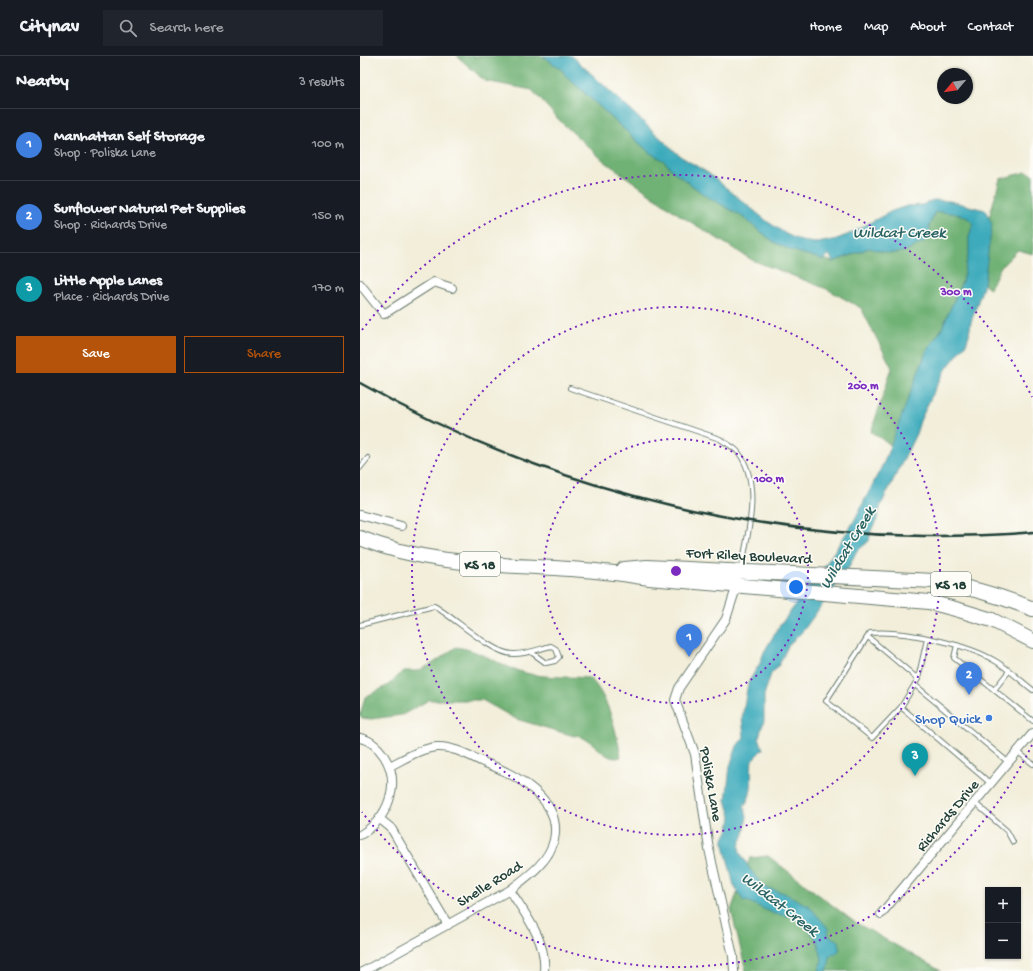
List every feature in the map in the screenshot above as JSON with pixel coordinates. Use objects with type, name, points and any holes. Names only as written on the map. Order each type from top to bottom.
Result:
[{"type":"highway","name":"Fort Riley Boulevard","points":[[360,538],[412,555],[449,561],[604,572],[647,567],[739,579],[784,590],[929,602],[992,620],[1033,641]]},
{"type":"highway","name":"Fort Riley Boulevard","points":[[739,579],[795,574],[934,581],[1004,597],[1033,609]]},
{"type":"street","points":[[360,284],[384,314],[434,282],[452,288]]},
{"type":"street","points":[[360,515],[400,526]]},
{"type":"street","name":"Poliska Lane","points":[[734,971],[733,956],[705,828],[695,754],[675,700],[679,688],[726,619],[739,579]]},
{"type":"street","name":"Richards Drive","points":[[881,914],[1033,733]]},
{"type":"street","points":[[360,738],[375,745],[390,766],[393,788],[389,802],[380,819],[360,834]]},
{"type":"street","name":"Shelle Road","points":[[364,971],[510,890],[531,873],[545,858],[554,840],[554,822],[547,802],[520,779],[494,765],[452,750],[438,747],[424,749],[390,766]]},
{"type":"street","points":[[380,819],[391,828],[448,925]]},
{"type":"street","points":[[510,890],[539,938],[545,961],[544,971]]},
{"type":"lane","points":[[570,388],[720,439],[737,451],[749,472],[751,500],[750,522],[739,579]]},
{"type":"lane","points":[[360,468],[368,458]]},
{"type":"lane","points":[[360,625],[434,606],[487,644],[501,651],[512,654],[531,652],[551,646],[556,649],[559,657],[555,661],[546,663],[531,652]]},
{"type":"lane","points":[[927,639],[918,679],[915,685],[901,707],[872,738],[826,701],[870,633],[883,632],[927,639],[957,645],[996,661],[1033,690]]},
{"type":"lane","points":[[868,637],[918,679]]},
{"type":"lane","points":[[957,645],[954,658],[1033,722]]},
{"type":"lane","points":[[994,690],[1009,671]]},
{"type":"lane","points":[[915,685],[1009,762]]},
{"type":"lane","points":[[901,707],[991,784]]},
{"type":"lane","points":[[1018,752],[1033,764]]},
{"type":"lane","points":[[975,803],[1007,831],[1013,842]]},
{"type":"green space","points":[[457,56],[543,56],[563,71],[564,74],[650,153],[663,160],[674,172],[706,196],[740,215],[774,242],[833,262],[869,248],[898,253],[929,227],[935,211],[958,214],[968,218],[974,226],[972,227],[969,237],[969,251],[962,282],[941,330],[926,352],[891,445],[871,432],[892,368],[861,308],[827,289],[752,260],[681,216],[604,161],[559,120],[532,90],[485,81]]},
{"type":"green space","points":[[1026,172],[1033,174],[1033,254],[1018,250],[1000,268],[990,288],[984,284],[988,221],[1000,179]]},
{"type":"green space","points":[[456,647],[464,648],[522,672],[551,676],[590,678],[597,686],[611,715],[621,757],[613,758],[609,756],[578,735],[574,736],[516,719],[482,700],[429,700],[402,715],[371,719],[362,718],[360,716],[365,697],[387,686],[404,671],[418,671],[432,664]]},
{"type":"green space","points":[[768,856],[853,921],[941,971],[746,971],[731,910],[750,858]]},
{"type":"water","name":"Wildcat Creek","points":[[543,56],[572,56],[680,156],[708,173],[768,222],[786,234],[801,241],[816,243],[834,240],[847,235],[892,211],[907,206],[922,205],[933,200],[950,201],[985,210],[992,224],[984,284],[971,322],[966,344],[947,368],[935,389],[920,421],[916,434],[881,505],[875,525],[871,530],[869,541],[856,552],[848,569],[803,631],[788,646],[779,665],[771,674],[764,695],[764,721],[759,737],[763,749],[752,760],[751,790],[744,806],[747,816],[744,834],[739,846],[740,852],[749,868],[764,887],[784,893],[809,906],[828,928],[829,936],[839,941],[840,949],[836,954],[830,955],[827,971],[819,971],[822,959],[817,940],[802,921],[797,917],[774,914],[747,901],[744,902],[734,886],[724,845],[724,839],[729,829],[731,816],[726,800],[730,766],[737,746],[744,737],[742,718],[748,683],[778,628],[824,567],[853,523],[884,462],[926,352],[941,330],[962,282],[969,251],[969,237],[972,227],[974,226],[968,218],[958,214],[935,212],[929,227],[931,236],[924,242],[906,251],[888,253],[869,248],[833,262],[829,254],[824,260],[790,250],[774,242],[740,215],[706,196],[674,172],[663,160],[650,153],[564,74],[563,71]]},
{"type":"railway","points":[[360,383],[426,418],[493,448],[562,474],[633,496],[704,513],[777,525],[850,533],[952,536],[1033,532]]},
{"type":"place","name":"Manhattan Self Storage","points":[[689,657]]},
{"type":"place","name":"Sunflower Natural Pet Supplies","points":[[969,695]]},
{"type":"place","name":"Shop Quick","points":[[989,718]]},
{"type":"place","name":"Little Apple Lanes","points":[[915,776]]}]
